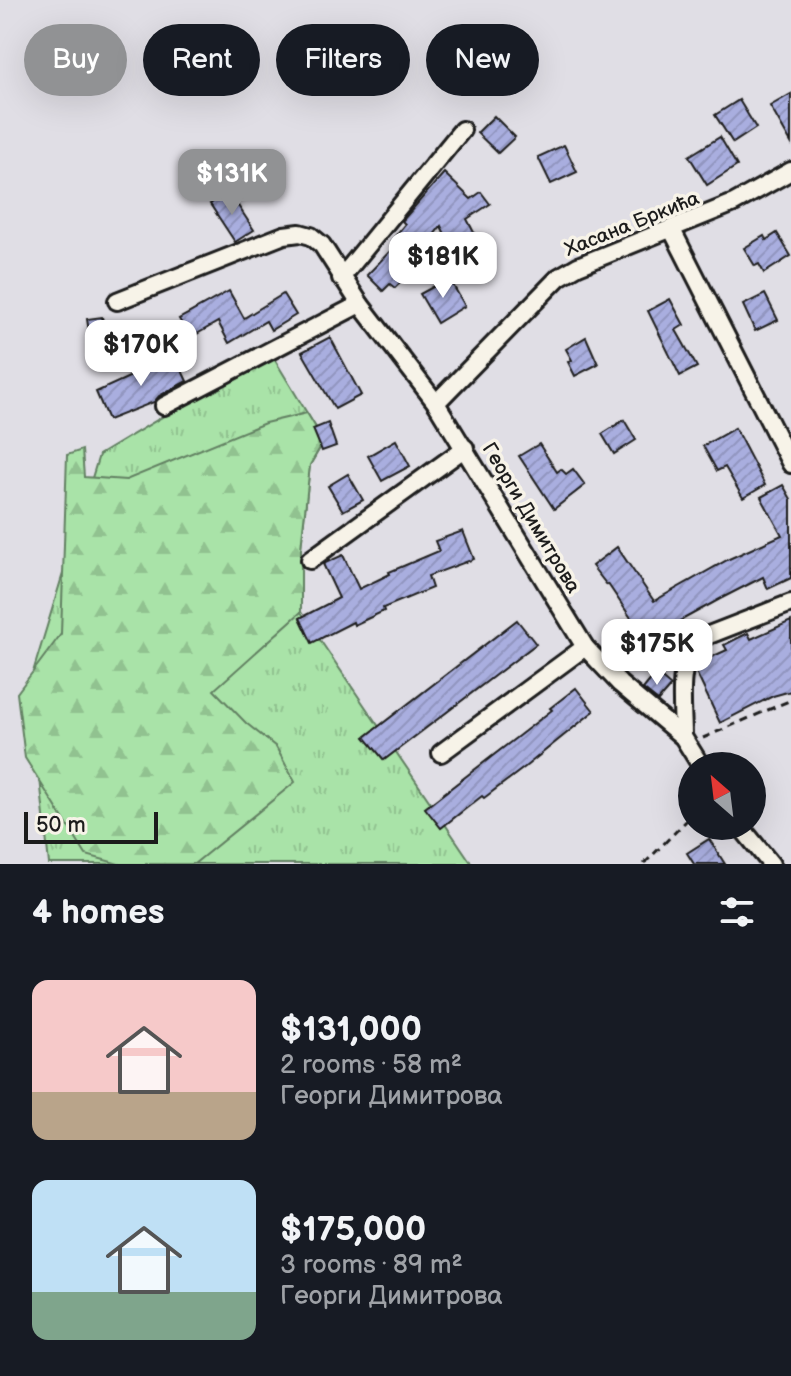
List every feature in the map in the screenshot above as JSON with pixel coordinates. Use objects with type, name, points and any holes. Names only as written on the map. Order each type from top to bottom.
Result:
[{"type":"street","points":[[341,278],[462,130]]},
{"type":"street","name":"Хасана Бркића","points":[[436,403],[559,277],[606,254],[734,203],[791,171]]},
{"type":"street","points":[[672,230],[791,464]]},
{"type":"street","name":"Георги Димитрова","points":[[117,301],[284,235],[300,233],[311,236],[322,245],[341,278],[436,403],[585,647],[620,684],[686,741],[693,752]]},
{"type":"street","points":[[164,406],[360,304]]},
{"type":"street","points":[[310,560],[465,448]]},
{"type":"street","points":[[686,741],[683,665],[687,652],[696,640],[791,603]]},
{"type":"street","points":[[441,753],[585,647]]},
{"type":"street","points":[[751,840],[771,864]]},
{"type":"path","points":[[686,741],[791,700]]},
{"type":"path","points":[[644,864],[678,829]]},
{"type":"green space","points":[[270,352],[324,441],[310,465],[301,548],[301,612],[472,864],[49,864],[30,682],[99,455]]},
{"type":"green space","points":[[307,413],[324,441],[310,465],[301,548],[301,612],[214,690],[246,723],[276,747],[295,782],[194,864],[119,864],[86,855],[25,758],[17,693],[61,634],[67,455],[82,450],[84,477],[126,480],[265,423]]},
{"type":"building","points":[[791,94],[791,143],[770,106]]},
{"type":"building","points":[[739,100],[756,128],[733,143],[715,115]]},
{"type":"building","points":[[494,116],[515,137],[498,153],[477,133]]},
{"type":"building","points":[[720,137],[737,166],[707,185],[689,156]]},
{"type":"building","points":[[564,145],[577,172],[551,184],[538,157]]},
{"type":"building","points":[[444,173],[471,199],[481,192],[490,204],[467,219],[483,250],[458,261],[441,226],[405,272],[408,275],[395,288],[390,284],[383,291],[367,275],[396,245],[391,241],[405,224],[402,221]]},
{"type":"building","points":[[229,192],[254,230],[235,242],[210,204]]},
{"type":"building","points":[[777,233],[791,256],[764,273],[759,264],[755,266],[744,248],[764,236],[766,240]]},
{"type":"building","points":[[449,278],[465,306],[437,323],[420,294]]},
{"type":"building","points":[[229,291],[244,318],[283,294],[296,315],[271,330],[266,321],[229,343],[218,322],[190,338],[179,319]]},
{"type":"building","points":[[765,294],[778,320],[755,331],[743,305]]},
{"type":"building","points":[[670,299],[684,325],[676,330],[697,367],[680,376],[648,311]]},
{"type":"building","points":[[102,317],[104,326],[109,325],[112,348],[92,351],[87,319]]},
{"type":"building","points":[[330,337],[361,395],[335,409],[302,352]]},
{"type":"building","points":[[586,337],[598,364],[575,376],[566,349]]},
{"type":"building","points":[[175,356],[187,381],[154,402],[108,420],[96,392]]},
{"type":"building","points":[[624,420],[636,440],[614,454],[602,434]]},
{"type":"building","points":[[328,423],[336,446],[322,451],[313,429]]},
{"type":"building","points":[[735,428],[765,485],[743,498],[725,467],[717,471],[703,446]]},
{"type":"building","points":[[396,440],[410,466],[382,481],[368,456]]},
{"type":"building","points":[[539,444],[557,472],[561,469],[566,474],[573,469],[585,485],[554,509],[519,456]]},
{"type":"building","points":[[348,474],[363,500],[343,511],[328,486]]},
{"type":"building","points":[[783,485],[791,499],[791,578],[768,589],[763,577],[720,599],[678,622],[684,632],[654,652],[608,584],[592,566],[617,547],[654,601],[729,559],[782,535],[761,497]]},
{"type":"building","points":[[463,531],[474,559],[428,576],[432,588],[312,643],[300,618],[339,598],[323,564],[343,555],[359,589],[389,572],[439,551],[435,541]]},
{"type":"building","points":[[517,620],[536,644],[384,760],[365,737]]},
{"type":"building","points":[[791,621],[791,691],[773,696],[720,723],[695,670],[696,664],[727,650],[724,645],[748,633],[751,639]]},
{"type":"building","points":[[656,673],[671,686],[658,701],[643,689]]},
{"type":"building","points":[[576,688],[594,711],[525,767],[441,828],[425,808]]},
{"type":"building","points":[[710,840],[725,864],[694,864],[687,853]]}]
